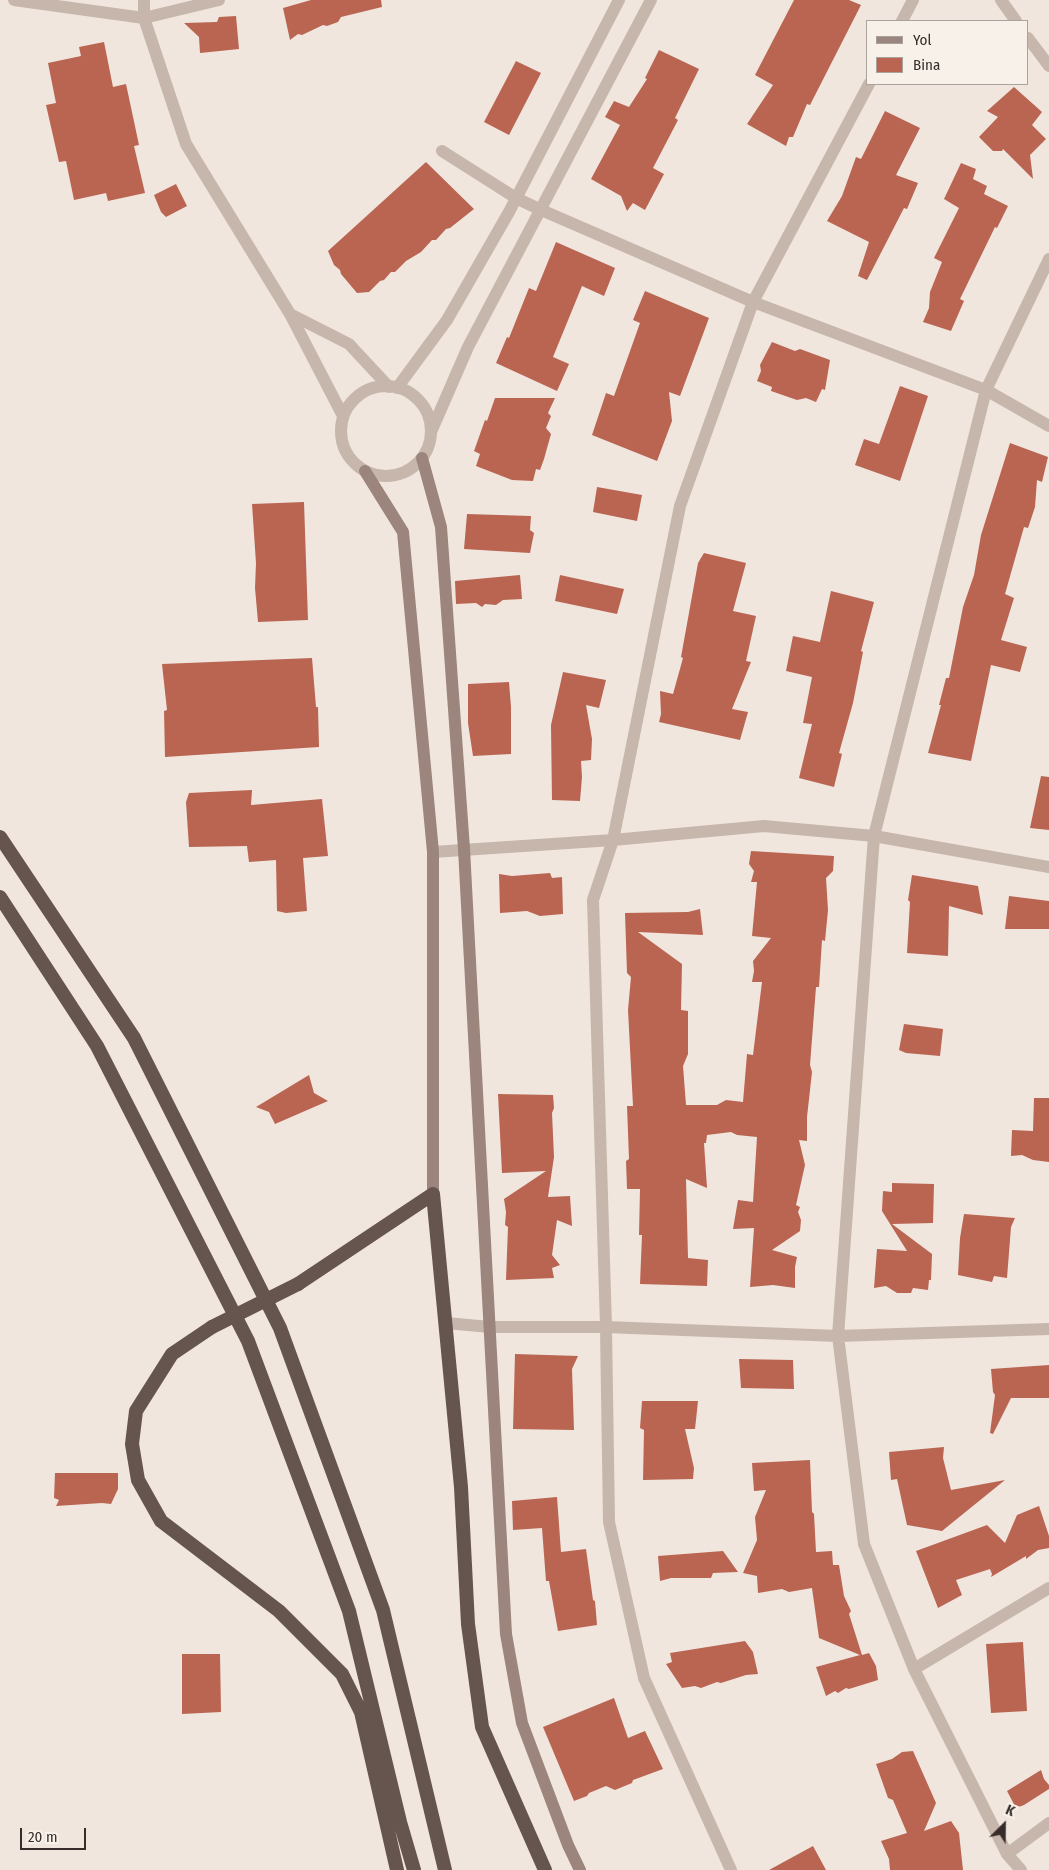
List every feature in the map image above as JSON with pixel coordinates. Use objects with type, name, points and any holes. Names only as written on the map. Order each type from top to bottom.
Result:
[{"type":"highway","points":[[0,837],[134,1038],[280,1328],[383,1610],[445,1870]]},
{"type":"highway","points":[[0,897],[97,1046],[248,1342],[349,1611],[400,1822],[414,1870]]},
{"type":"highway","points":[[397,1870],[361,1712],[342,1674],[279,1611],[162,1521],[138,1480],[132,1444],[136,1412],[154,1380],[172,1354],[212,1327],[298,1284],[434,1194],[461,1487],[468,1624],[482,1727],[545,1870]]},
{"type":"main road","points":[[422,458],[441,527],[464,849],[506,1634],[522,1723],[568,1845],[580,1870]]},
{"type":"main road","points":[[365,471],[403,532],[433,852],[434,1194]]},
{"type":"street","points":[[14,0],[144,18],[219,0]]},
{"type":"street","points":[[144,0],[144,18],[186,144],[290,314],[343,416]]},
{"type":"street","points":[[393,387],[447,320],[516,198],[619,0]]},
{"type":"street","points":[[431,432],[429,419],[423,406],[414,396],[402,389],[393,387],[374,388],[361,394],[350,404],[343,416],[341,429],[342,442],[354,464],[377,476],[402,474],[422,458],[428,446],[431,432],[468,346],[651,0]]},
{"type":"street","points":[[903,20],[913,0]]},
{"type":"street","points":[[1002,0],[1015,20]]},
{"type":"street","points":[[1029,39],[1049,66]]},
{"type":"street","points":[[731,1870],[644,1678],[609,1522],[606,1327],[594,900],[613,840],[680,506],[753,302],[868,85]]},
{"type":"street","points":[[442,151],[516,198],[539,209],[753,302],[986,390],[1049,426]]},
{"type":"street","points":[[1022,1870],[1007,1854],[914,1668],[864,1544],[838,1336],[874,836],[986,390],[1049,259]]},
{"type":"street","points":[[290,314],[349,344],[393,387]]},
{"type":"street","points":[[433,852],[613,840],[764,826],[874,836],[1049,867]]},
{"type":"street","points":[[446,1323],[490,1327],[606,1327],[838,1336],[1049,1329]]},
{"type":"street","points":[[914,1668],[1049,1588]]},
{"type":"street","points":[[1007,1854],[1049,1823]]},
{"type":"building","points":[[311,0],[381,0],[382,7],[341,17],[338,22],[327,26],[323,25],[302,35],[298,34],[290,40],[283,8]]},
{"type":"building","points":[[794,0],[849,0],[861,5],[810,105],[807,104],[793,137],[789,137],[786,146],[747,124],[773,85],[755,75]]},
{"type":"building","points":[[236,16],[239,49],[200,53],[199,37],[184,23],[217,22],[219,17]]},
{"type":"building","points":[[104,42],[113,87],[126,84],[139,145],[134,146],[145,193],[108,201],[106,193],[74,200],[66,161],[59,162],[46,105],[56,103],[48,63],[81,56],[79,47]]},
{"type":"building","points":[[659,50],[699,69],[675,118],[678,120],[653,168],[664,174],[645,210],[633,203],[627,211],[621,196],[591,179],[620,125],[605,117],[614,101],[629,107],[647,79],[645,78]]},
{"type":"building","points":[[516,61],[541,73],[509,135],[484,122]]},
{"type":"building","points":[[1014,87],[1042,112],[1032,125],[1046,139],[1030,155],[1033,179],[1003,149],[1002,151],[993,151],[979,137],[998,117],[987,111]]},
{"type":"building","points":[[885,111],[920,128],[896,175],[918,183],[907,209],[904,208],[867,280],[858,276],[869,242],[827,221],[842,196],[856,157],[861,159]]},
{"type":"building","points":[[426,162],[474,209],[450,228],[446,229],[436,240],[432,240],[421,252],[406,261],[395,272],[391,272],[369,292],[357,293],[334,265],[328,251]]},
{"type":"building","points":[[961,163],[976,169],[973,179],[987,186],[984,194],[1008,206],[997,228],[995,227],[960,299],[964,301],[951,331],[923,322],[929,308],[930,292],[942,262],[934,258],[959,208],[944,199]]},
{"type":"building","points":[[176,184],[187,206],[166,217],[161,212],[154,195]]},
{"type":"building","points":[[556,242],[615,268],[604,296],[582,286],[553,357],[569,364],[557,391],[496,363],[507,337],[509,338],[529,288],[536,291]]},
{"type":"building","points":[[645,291],[709,318],[680,396],[669,392],[672,421],[657,461],[592,435],[606,393],[614,396],[640,323],[633,320]]},
{"type":"building","points":[[772,342],[795,351],[800,349],[830,360],[825,390],[822,389],[816,402],[806,398],[797,400],[771,391],[772,387],[757,381],[761,371],[760,365]]},
{"type":"building","points":[[900,386],[928,396],[900,481],[855,465],[864,439],[879,444]]},
{"type":"building","points":[[495,398],[555,398],[548,413],[551,416],[546,428],[551,434],[540,470],[536,469],[533,481],[512,480],[476,466],[480,454],[474,451]]},
{"type":"building","points":[[1010,443],[1048,457],[1042,482],[1037,480],[1035,507],[1028,528],[1024,527],[1005,594],[1014,598],[1001,640],[1027,647],[1020,672],[991,665],[971,761],[928,753],[946,678],[949,678],[963,607],[974,575],[981,535]]},
{"type":"building","points":[[597,487],[642,495],[637,521],[593,512]]},
{"type":"building","points":[[304,502],[308,620],[258,622],[252,504]]},
{"type":"building","points":[[467,514],[531,516],[530,530],[534,533],[530,553],[464,549]]},
{"type":"building","points":[[704,553],[746,563],[733,611],[756,616],[746,661],[751,662],[732,709],[748,712],[740,740],[659,722],[661,714],[660,691],[673,694],[683,658],[681,657],[698,563]]},
{"type":"building","points":[[520,575],[522,599],[503,600],[496,605],[485,604],[482,607],[476,603],[456,604],[455,581]]},
{"type":"building","points":[[560,575],[624,589],[617,614],[555,601]]},
{"type":"building","points":[[831,591],[874,602],[861,651],[863,652],[853,703],[839,753],[842,754],[834,787],[799,778],[812,724],[803,723],[812,677],[786,671],[793,636],[820,642]]},
{"type":"building","points":[[312,658],[316,707],[318,707],[319,747],[165,757],[164,711],[167,710],[162,664]]},
{"type":"building","points":[[563,672],[606,680],[599,708],[586,705],[592,739],[591,760],[581,761],[580,801],[552,800],[551,725]]},
{"type":"building","points":[[509,682],[511,754],[473,756],[468,723],[468,684]]},
{"type":"building","points":[[1041,776],[1049,777],[1049,830],[1030,828]]},
{"type":"building","points":[[252,790],[251,805],[322,799],[328,856],[303,858],[307,911],[286,913],[277,911],[276,860],[249,862],[247,846],[189,847],[186,802],[189,793]]},
{"type":"building","points":[[751,851],[834,856],[833,871],[826,878],[828,910],[825,941],[822,940],[819,987],[816,987],[807,1141],[799,1140],[805,1165],[796,1205],[800,1207],[798,1212],[801,1220],[800,1231],[772,1250],[797,1257],[795,1288],[773,1285],[750,1287],[754,1228],[733,1229],[738,1200],[753,1202],[757,1137],[737,1135],[731,1132],[707,1135],[706,1143],[704,1143],[707,1188],[686,1179],[688,1258],[708,1260],[707,1286],[640,1284],[642,1235],[639,1235],[640,1189],[627,1189],[626,1161],[629,1159],[627,1106],[633,1106],[628,1010],[631,977],[627,973],[625,913],[688,912],[700,909],[703,935],[638,932],[682,964],[681,1010],[688,1011],[688,1054],[683,1066],[686,1105],[717,1105],[726,1100],[743,1102],[747,1054],[753,1055],[762,982],[752,982],[753,961],[771,938],[752,936],[757,882],[751,882],[754,871],[749,864]]},
{"type":"building","points":[[550,873],[552,878],[562,877],[563,914],[540,916],[527,911],[500,913],[499,874],[512,876]]},
{"type":"building","points":[[912,875],[978,886],[983,915],[949,906],[948,956],[907,953],[910,902],[908,900]]},
{"type":"building","points":[[1009,896],[1049,901],[1049,929],[1005,929]]},
{"type":"building","points":[[904,1024],[943,1029],[940,1056],[906,1053],[899,1050]]},
{"type":"building","points":[[309,1075],[314,1093],[328,1101],[275,1124],[269,1112],[256,1107]]},
{"type":"building","points":[[498,1094],[553,1095],[554,1157],[548,1197],[570,1196],[572,1226],[557,1220],[552,1255],[560,1265],[552,1268],[554,1278],[506,1280],[508,1227],[505,1225],[504,1199],[546,1171],[502,1173]]},
{"type":"building","points":[[1034,1098],[1049,1098],[1049,1162],[1033,1160],[1022,1155],[1011,1156],[1012,1130],[1033,1131]]},
{"type":"building","points":[[892,1183],[934,1184],[933,1223],[892,1224],[932,1254],[931,1280],[929,1280],[928,1290],[913,1288],[911,1293],[897,1293],[886,1286],[874,1288],[877,1249],[907,1251],[882,1211],[883,1191],[892,1192]]},
{"type":"building","points":[[964,1214],[1015,1218],[1011,1227],[1007,1278],[994,1276],[992,1282],[958,1275],[960,1238]]},
{"type":"building","points":[[515,1354],[578,1356],[572,1369],[574,1430],[513,1429]]},
{"type":"building","points":[[739,1359],[793,1360],[794,1389],[741,1388]]},
{"type":"building","points":[[1049,1365],[1049,1398],[1011,1398],[993,1434],[990,1433],[995,1395],[993,1392],[991,1369]]},
{"type":"building","points":[[642,1401],[698,1401],[695,1429],[685,1429],[694,1468],[693,1479],[643,1480],[644,1430],[640,1428]]},
{"type":"building","points":[[944,1447],[943,1458],[951,1490],[1005,1480],[942,1531],[907,1525],[897,1479],[891,1480],[889,1452]]},
{"type":"building","points":[[810,1460],[816,1552],[832,1551],[833,1565],[839,1565],[844,1596],[851,1611],[849,1614],[862,1655],[869,1653],[876,1666],[878,1680],[849,1689],[846,1688],[838,1693],[835,1691],[826,1696],[816,1667],[860,1655],[819,1638],[812,1588],[789,1592],[782,1589],[758,1593],[757,1576],[743,1573],[757,1540],[755,1517],[766,1490],[754,1491],[752,1463]]},
{"type":"building","points":[[55,1473],[118,1473],[118,1489],[111,1504],[56,1506],[59,1500],[54,1498]]},
{"type":"building","points":[[557,1497],[561,1552],[586,1549],[597,1625],[558,1631],[549,1581],[546,1581],[542,1528],[513,1530],[512,1501]]},
{"type":"building","points":[[1039,1506],[1049,1536],[1049,1548],[1038,1550],[1026,1559],[1026,1556],[991,1577],[990,1569],[956,1580],[962,1595],[938,1608],[916,1551],[987,1525],[1005,1543],[1017,1515]]},
{"type":"building","points":[[723,1551],[738,1572],[713,1573],[711,1578],[671,1578],[660,1581],[658,1556]]},
{"type":"building","points":[[745,1641],[753,1652],[758,1674],[746,1675],[721,1683],[717,1682],[701,1688],[695,1686],[682,1688],[666,1664],[672,1662],[670,1653]]},
{"type":"building","points":[[1023,1642],[1027,1711],[991,1713],[986,1644]]},
{"type":"building","points":[[182,1654],[220,1654],[221,1712],[182,1714]]},
{"type":"building","points":[[614,1698],[628,1738],[645,1731],[663,1769],[633,1780],[632,1783],[615,1790],[606,1786],[574,1801],[543,1727]]},
{"type":"building","points":[[913,1751],[936,1803],[924,1831],[951,1821],[959,1833],[963,1870],[890,1870],[889,1859],[881,1841],[907,1833],[893,1800],[888,1798],[876,1764],[892,1759],[902,1752]]},
{"type":"building","points":[[1041,1770],[1044,1779],[1049,1785],[1049,1789],[1016,1808],[1007,1791]]},
{"type":"building","points":[[813,1846],[826,1870],[769,1870]]}]
